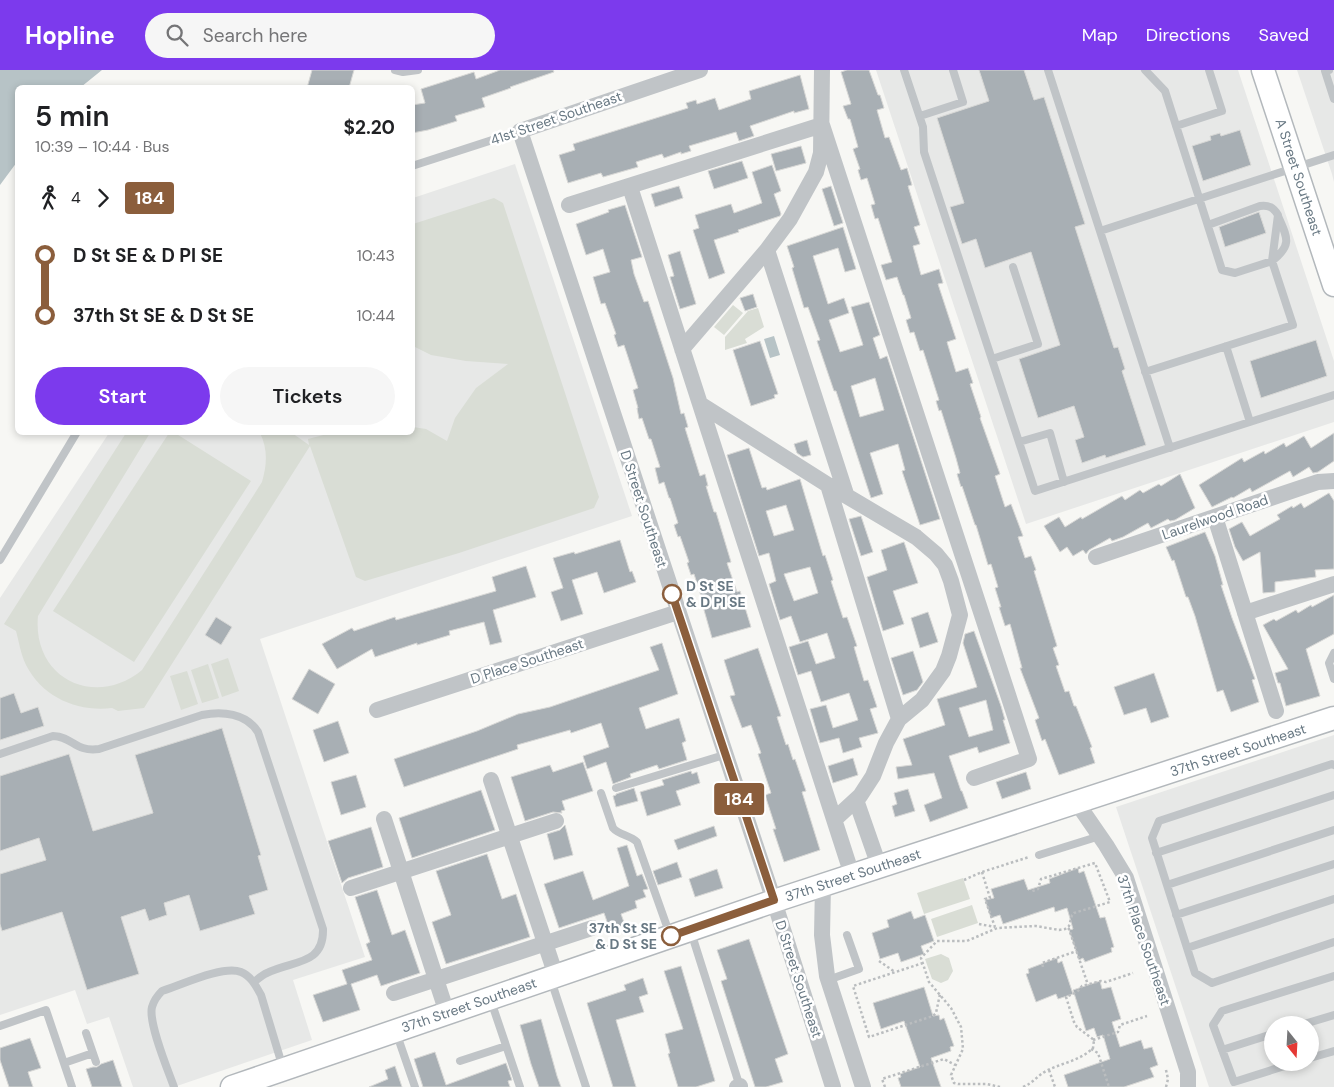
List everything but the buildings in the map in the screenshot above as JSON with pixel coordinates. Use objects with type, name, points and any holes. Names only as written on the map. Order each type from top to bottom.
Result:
[{"type":"street","name":"41st Street Southeast","points":[[520,131],[700,70]]},
{"type":"street","points":[[682,349],[790,219],[816,172],[821,153],[822,70]]},
{"type":"street","name":"A Street Southeast","points":[[1263,70],[1334,285]]},
{"type":"street","points":[[569,205],[822,124]]},
{"type":"street","points":[[822,124],[1029,759],[974,778]]},
{"type":"street","name":"D Street Southeast","points":[[520,131],[724,755],[774,900],[833,1087]]},
{"type":"street","points":[[630,187],[852,875]]},
{"type":"street","points":[[766,250],[846,494]]},
{"type":"street","points":[[700,404],[916,538],[936,554],[944,565],[960,615],[943,671],[922,700],[899,719],[886,743],[873,776],[856,800],[835,819]]},
{"type":"street","name":"Laurelwood Road","points":[[1096,557],[1318,482],[1334,481]]},
{"type":"street","points":[[828,485],[899,719]]},
{"type":"street","points":[[1215,517],[1276,711]]},
{"type":"street","points":[[1245,613],[1334,584]]},
{"type":"street","points":[[960,615],[979,609]]},
{"type":"street","name":"D Place Southeast","points":[[377,710],[678,612]]},
{"type":"street","name":"37th Street Southeast","points":[[244,1085],[774,900],[1334,718]]},
{"type":"street","points":[[491,780],[545,944],[553,976]]},
{"type":"street","points":[[856,800],[879,866]]},
{"type":"street","name":"37th Place Southeast","points":[[1077,803],[1117,861],[1128,886],[1188,1072],[1188,1087]]},
{"type":"street","points":[[384,819],[447,1013]]},
{"type":"street","points":[[351,888],[556,821]]},
{"type":"street","points":[[823,885],[823,951],[828,980],[863,1087]]},
{"type":"street","points":[[394,993],[592,928]]},
{"type":"lane","points":[[395,70],[403,72],[418,70]]},
{"type":"lane","points":[[904,70],[923,127],[924,152],[1035,491],[1334,395]]},
{"type":"lane","points":[[920,116],[963,102],[952,70]]},
{"type":"lane","points":[[1048,70],[1170,448]]},
{"type":"lane","points":[[1145,70],[1165,91],[1222,270],[1234,273],[1272,261],[1283,253],[1287,239],[1278,215],[1274,209],[1266,205],[1208,225]]},
{"type":"lane","points":[[1176,126],[1222,111],[1209,70]]},
{"type":"lane","points":[[1326,70],[1334,98]]},
{"type":"lane","name":"41st Street Southeast","points":[[415,165],[520,131]]},
{"type":"lane","points":[[1100,232],[1334,155]]},
{"type":"lane","points":[[1145,372],[1293,325],[1272,261],[1278,215]]},
{"type":"lane","points":[[992,359],[1038,344],[1013,267]]},
{"type":"lane","points":[[1226,346],[1250,422]]},
{"type":"lane","points":[[1019,442],[1050,433],[1064,482]]},
{"type":"lane","points":[[0,560],[75,435]]},
{"type":"lane","points":[[1334,652],[1329,663],[1334,679]]},
{"type":"lane","points":[[0,754],[53,736],[62,736],[80,748],[88,750],[99,749],[202,714],[227,713],[238,716],[254,727],[258,732],[323,929],[323,939],[320,948],[308,959],[267,973],[254,982]]},
{"type":"lane","points":[[616,788],[724,755]]},
{"type":"lane","points":[[1334,765],[1332,764],[1159,821],[1152,838],[1195,973],[1212,983],[1334,942]]},
{"type":"lane","points":[[601,793],[613,828],[637,842],[681,933],[739,1087]]},
{"type":"lane","points":[[1156,853],[1334,796]]},
{"type":"lane","points":[[1166,885],[1334,830]]},
{"type":"lane","points":[[1037,855],[1100,836]]},
{"type":"lane","points":[[1176,914],[1334,864]]},
{"type":"lane","points":[[1187,948],[1334,899]]},
{"type":"lane","points":[[828,980],[859,969],[847,935]]},
{"type":"lane","points":[[174,1087],[153,1024],[152,1008],[156,998],[162,991],[220,972],[235,970],[242,972],[254,982],[261,995],[284,1070]]},
{"type":"lane","points":[[553,976],[586,1087]]},
{"type":"lane","points":[[1269,1071],[1234,1082],[1213,1025],[1222,1012],[1334,976]]},
{"type":"lane","points":[[490,998],[520,1087]]},
{"type":"lane","points":[[0,1026],[46,1010],[72,1087]]},
{"type":"lane","points":[[1319,1019],[1334,1014]]},
{"type":"lane","points":[[395,1031],[415,1087]]},
{"type":"lane","points":[[86,1033],[96,1062]]},
{"type":"lane","points":[[1222,1050],[1264,1037]]},
{"type":"lane","points":[[460,1061],[506,1046]]},
{"type":"lane","points":[[1319,1055],[1334,1051]]},
{"type":"lane","points":[[64,1063],[93,1054]]},
{"type":"path","points":[[964,880],[982,872],[1037,855]]},
{"type":"path","points":[[1030,892],[1038,889],[1041,879],[1054,875],[1057,876],[1095,863],[1110,902],[1074,913],[1067,928]]},
{"type":"path","points":[[982,872],[990,898],[985,899],[996,928]]},
{"type":"path","points":[[979,924],[996,928],[1036,926],[1059,930],[1067,928]]},
{"type":"path","points":[[996,928],[967,941],[937,940],[921,958],[929,982],[951,1008],[961,1028],[963,1049],[951,1075],[954,1085],[987,1084],[999,1087]]},
{"type":"path","points":[[1067,928],[1070,929],[1088,985]]},
{"type":"path","points":[[1043,967],[1042,963],[1077,951]]},
{"type":"path","points":[[879,961],[895,972]]},
{"type":"path","points":[[923,963],[853,986],[869,1037],[933,1016],[936,1013],[940,994]]},
{"type":"path","points":[[1023,1087],[1035,1081],[1049,1070],[1080,1057],[1095,1044],[1093,1040],[1077,1027],[1066,997],[1088,985],[1101,981],[1106,982],[1133,973]]},
{"type":"path","points":[[1093,1040],[1118,1032],[1120,1025],[1147,1016]]},
{"type":"path","points":[[1091,1049],[1098,1053],[1109,1087]]},
{"type":"path","points":[[885,1087],[882,1078],[944,1059],[955,1066]]},
{"type":"path","points":[[1049,1070],[1055,1087]]},
{"type":"path","points":[[1166,1070],[1168,1079],[1166,1087]]},
{"type":"shaded area","points":[[0,70],[102,70],[83,85],[15,85],[15,165],[0,185]]},
{"type":"shaded area","points":[[876,70],[1238,70],[1334,361],[1334,422],[1026,524]]},
{"type":"shaded area","points":[[1297,70],[1334,70],[1334,182],[1332,174]]},
{"type":"shaded area","points":[[515,164],[632,516],[260,639],[365,957],[293,980],[312,1040],[174,1087],[133,1087],[109,1017],[87,1024],[75,990],[0,1015],[0,598],[108,435],[415,435],[415,197]]},
{"type":"shaded area","points":[[494,198],[503,203],[599,497],[594,508],[459,553],[365,581],[356,577],[310,446],[144,708],[118,711],[112,708],[87,708],[74,705],[52,694],[33,676],[26,665],[16,631],[4,624],[125,435],[149,435],[38,616],[39,638],[45,656],[56,671],[70,681],[87,686],[105,687],[124,681],[142,670],[262,482],[266,457],[261,435],[295,435],[309,445],[308,439],[323,435],[415,435],[415,427],[426,429],[447,441],[455,418],[476,388],[508,364],[466,361],[431,355],[415,347],[415,223]]},
{"type":"shaded area","points":[[733,305],[743,313],[724,335],[714,327]]},
{"type":"shaded area","points":[[758,308],[764,327],[745,339],[747,343],[725,350],[725,337],[748,311]]},
{"type":"shaded area","points":[[774,336],[780,355],[770,358],[764,339]]},
{"type":"shaded area","points":[[168,435],[178,435],[251,481],[134,662],[53,611]]},
{"type":"shaded area","points":[[228,658],[239,691],[222,697],[211,664]]},
{"type":"shaded area","points":[[208,664],[219,698],[202,703],[191,670]]},
{"type":"shaded area","points":[[187,671],[198,704],[181,710],[170,676]]},
{"type":"shaded area","points":[[1334,735],[1334,1087],[1209,1087],[1116,807]]},
{"type":"shaded area","points":[[963,878],[970,899],[924,914],[917,893]]},
{"type":"shaded area","points":[[972,905],[978,923],[937,937],[931,919]]},
{"type":"shaded area","points":[[941,954],[949,958],[953,971],[948,980],[941,983],[932,979],[925,959]]},
{"type":"bus line","name":"184","points":[[671,936],[774,900],[724,755],[672,594]]},
{"type":"place","name":"D St SE & D Pl SE","points":[[672,594]]},
{"type":"place","name":"37th St SE & D St SE","points":[[671,936]]}]
